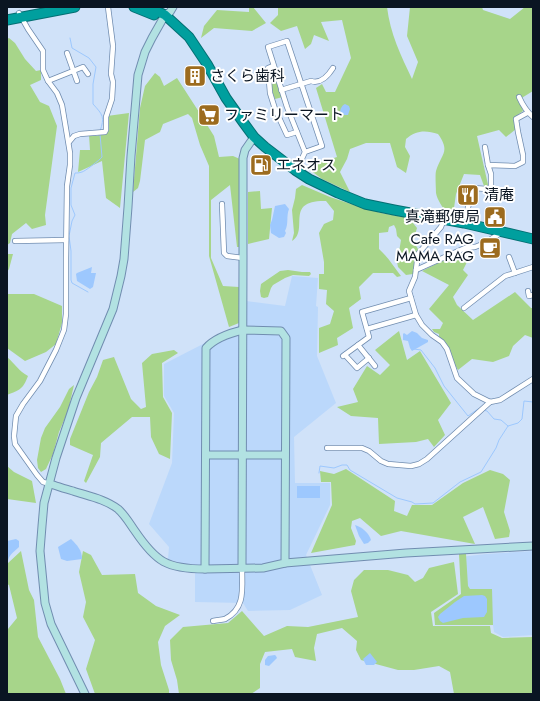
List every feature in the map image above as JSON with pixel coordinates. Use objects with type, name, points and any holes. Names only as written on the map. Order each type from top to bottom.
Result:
[{"type":"highway","points":[[7,20],[49,7]]},
{"type":"highway","points":[[7,16],[75,7]]},
{"type":"highway","points":[[134,7],[149,13],[165,14]]},
{"type":"highway","points":[[148,7],[165,14],[171,26],[185,40],[200,62],[239,125],[281,164],[308,182],[365,204],[464,223],[533,239]]},
{"type":"highway","points":[[253,138],[295,170],[338,194]]},
{"type":"street","points":[[69,142],[74,136],[80,134],[105,132],[106,130],[106,118],[112,99],[113,82],[111,74],[113,46],[108,7]]},
{"type":"street","points":[[85,694],[51,624],[45,603],[40,551],[44,503],[56,458],[76,398],[113,309],[124,259],[138,75],[145,52],[152,38],[165,14],[170,12],[173,7]]},
{"type":"street","points":[[20,15],[42,51],[43,70],[48,81],[57,93],[62,105],[69,142],[70,165],[67,186],[66,314],[64,330],[56,350],[40,381],[16,416],[14,436],[16,444],[43,482],[96,498],[107,503],[118,510],[125,517],[155,556],[165,562],[188,569],[263,568],[285,563],[398,554],[533,546]]},
{"type":"street","points":[[295,170],[305,152],[322,146],[287,40],[268,47],[305,152]]},
{"type":"street","points":[[67,53],[77,82]]},
{"type":"street","points":[[274,66],[268,68],[270,93],[275,109],[287,135],[297,132]]},
{"type":"street","points":[[48,81],[83,67],[88,74]]},
{"type":"street","points":[[282,90],[311,81],[318,82],[326,78],[333,68]]},
{"type":"street","points":[[519,97],[527,113],[533,117]]},
{"type":"street","points":[[488,164],[515,166],[523,162],[516,119],[527,113]]},
{"type":"street","points":[[213,621],[224,619],[233,613],[240,605],[242,593],[244,258],[243,158],[245,150],[253,138]]},
{"type":"street","points":[[464,223],[473,188],[487,189],[491,187],[491,174],[484,147]]},
{"type":"street","points":[[222,204],[224,253],[227,256],[244,258]]},
{"type":"street","points":[[444,219],[441,227],[418,254],[415,278],[409,291],[416,315],[422,325],[442,342],[447,349],[457,378],[474,394],[490,402]]},
{"type":"street","points":[[416,270],[465,248],[475,247],[485,243],[502,232]]},
{"type":"street","points":[[15,241],[66,240]]},
{"type":"street","points":[[509,257],[514,273]]},
{"type":"street","points":[[464,308],[505,276],[533,267]]},
{"type":"street","points":[[528,291],[529,296],[533,295]]},
{"type":"street","points":[[369,358],[356,368],[344,356],[369,336],[362,312],[411,298]]},
{"type":"street","points":[[367,329],[416,315]]},
{"type":"street","points":[[205,569],[206,348],[211,342],[243,330],[282,331],[286,338],[285,563]]},
{"type":"street","points":[[358,345],[374,366]]},
{"type":"street","points":[[327,448],[362,448],[388,464],[411,466],[419,464],[427,459],[490,402],[500,400],[533,379]]},
{"type":"street","points":[[206,455],[285,455]]},
{"type":"shaded area","points":[[345,104],[349,106],[350,109],[348,115],[340,114],[341,108]]},
{"type":"shaded area","points":[[285,204],[289,209],[285,231],[286,233],[284,237],[279,238],[271,233],[270,225],[275,206]]},
{"type":"shaded area","points":[[92,267],[91,273],[96,273],[93,287],[90,289],[77,281],[76,274]]},
{"type":"shaded area","points":[[292,276],[318,278],[316,306],[318,307],[317,356],[336,403],[294,437],[295,483],[330,483],[330,505],[306,555],[322,595],[290,610],[248,611],[243,603],[195,602],[195,566],[182,564],[168,559],[169,547],[149,524],[172,463],[174,413],[164,396],[164,364],[238,326],[246,320],[246,301],[285,306]]},
{"type":"shaded area","points":[[412,331],[428,340],[428,342],[412,351],[408,341],[403,340],[403,334],[404,333],[407,335]]},
{"type":"shaded area","points":[[297,486],[320,486],[320,498],[297,498]]},
{"type":"shaded area","points":[[355,525],[363,529],[369,535],[371,540],[368,543],[364,544]]},
{"type":"shaded area","points":[[16,539],[19,541],[19,547],[10,556],[7,568],[7,541]]},
{"type":"shaded area","points":[[71,539],[80,550],[82,559],[67,561],[61,559],[58,547]]},
{"type":"shaded area","points":[[533,551],[533,635],[503,637],[494,632],[493,625],[435,625],[462,596],[460,557]]},
{"type":"shaded area","points":[[482,595],[487,599],[487,612],[484,617],[463,618],[443,623],[440,621],[438,617],[440,614],[464,596]]},
{"type":"shaded area","points":[[370,653],[377,662],[374,665],[366,665],[363,659]]},
{"type":"shaded area","points":[[275,655],[277,658],[269,666],[265,665],[265,660],[268,656]]},
{"type":"green space","points":[[249,7],[253,7],[266,23],[252,31],[214,28],[201,38],[204,26],[217,10],[249,12]]},
{"type":"green space","points":[[278,7],[387,7],[393,35],[412,79],[418,62],[407,36],[410,7],[482,7],[483,10],[510,19],[525,7],[533,7],[533,91],[520,99],[523,111],[515,117],[516,129],[506,137],[499,130],[477,136],[489,189],[484,186],[480,175],[464,174],[456,194],[452,214],[446,213],[436,193],[436,171],[444,153],[444,145],[438,134],[429,132],[417,132],[406,139],[405,147],[410,156],[406,173],[397,167],[390,143],[366,143],[350,149],[347,159],[340,172],[350,192],[322,179],[306,167],[337,157],[316,88],[322,84],[326,92],[335,92],[351,58],[342,20],[321,22],[329,41],[314,35],[311,44],[305,49],[297,26],[281,31],[270,23],[278,15]]},
{"type":"green space","points":[[9,38],[15,43],[25,59],[36,71],[41,70],[41,80],[30,85],[40,102],[49,106],[57,126],[45,215],[46,225],[32,229],[26,223],[12,234],[10,243],[7,245],[7,39]]},
{"type":"green space","points":[[274,70],[283,97],[275,99],[272,91],[271,71]]},
{"type":"green space","points":[[155,73],[160,77],[164,86],[177,78],[214,136],[219,157],[233,156],[240,159],[239,247],[237,247],[230,185],[211,200],[211,258],[223,286],[239,287],[239,323],[229,327],[209,256],[209,166],[200,145],[192,118],[188,114],[163,124],[160,132],[145,140],[140,181],[138,188],[133,192],[140,108],[145,86]]},
{"type":"green space","points":[[129,113],[120,208],[106,198],[102,161],[78,172],[80,150],[90,150],[89,135],[97,136],[107,132],[107,116]]},
{"type":"green space","points":[[302,185],[330,197],[357,206],[381,213],[409,218],[417,228],[413,241],[418,249],[413,274],[406,275],[398,267],[396,257],[399,252],[401,240],[397,236],[394,225],[389,227],[388,232],[379,233],[379,249],[401,276],[397,277],[393,273],[373,273],[359,287],[361,299],[349,308],[353,328],[337,338],[338,345],[319,353],[319,328],[330,324],[334,311],[326,304],[327,290],[319,289],[319,274],[324,274],[324,262],[319,233],[324,224],[333,220],[334,211],[326,201],[313,202],[305,205],[301,210],[297,236],[292,241],[294,233],[292,210],[296,189]]},
{"type":"green space","points":[[260,191],[261,209],[272,208],[269,239],[248,244],[248,192]]},
{"type":"green space","points":[[466,249],[468,260],[463,270],[468,275],[453,297],[457,305],[473,320],[515,292],[531,308],[533,308],[533,338],[525,335],[513,346],[509,356],[493,362],[472,359],[458,370],[439,338],[439,334],[434,332],[432,329],[440,329],[443,323],[429,309],[449,285],[422,271]]},
{"type":"green space","points":[[7,254],[13,254],[7,272]]},
{"type":"green space","points":[[288,270],[310,272],[311,274],[309,276],[293,275],[285,278],[273,285],[268,297],[261,297],[261,284],[280,271]]},
{"type":"green space","points":[[8,294],[34,294],[62,306],[62,323],[56,344],[46,352],[25,361],[7,348]]},
{"type":"green space","points":[[399,331],[407,360],[420,351],[451,403],[438,420],[445,435],[434,447],[428,439],[416,442],[379,444],[378,418],[351,416],[337,407],[358,402],[353,389],[367,366],[380,375],[390,365],[375,350]]},
{"type":"green space","points":[[174,350],[178,353],[162,363],[163,397],[172,413],[170,459],[159,454],[151,437],[150,417],[132,417],[101,443],[100,457],[86,483],[84,481],[93,455],[70,445],[70,439],[103,360],[114,357],[131,399],[141,409],[146,407],[142,363],[152,354]]},
{"type":"green space","points":[[7,357],[28,376],[20,388],[7,395]]},
{"type":"green space","points":[[74,385],[68,411],[59,432],[53,454],[46,469],[41,472],[38,468],[37,460],[41,438],[45,428],[60,407],[69,389]]},
{"type":"green space","points":[[7,466],[14,472],[32,481],[36,503],[7,499]]},
{"type":"green space","points":[[346,469],[395,501],[394,511],[407,516],[412,505],[432,505],[463,483],[490,470],[503,474],[510,480],[504,512],[510,531],[509,537],[495,539],[483,507],[463,517],[475,544],[401,531],[381,536],[360,518],[352,521],[351,528],[356,541],[355,545],[311,553],[332,505],[331,482],[321,482],[320,471],[334,474]]},
{"type":"green space","points":[[21,551],[29,590],[34,600],[38,637],[60,679],[66,694],[7,694],[7,629],[17,618],[9,585],[7,584],[7,564]]},
{"type":"green space","points":[[83,551],[91,555],[102,575],[135,574],[138,593],[156,606],[180,615],[165,626],[158,642],[161,665],[169,694],[95,694],[86,669],[95,640],[83,617],[86,602],[79,572]]},
{"type":"green space","points":[[459,554],[466,554],[468,586],[470,589],[492,589],[493,625],[435,625],[434,613],[461,594]]},
{"type":"green space","points":[[454,562],[458,594],[431,612],[433,626],[490,626],[491,633],[502,638],[533,637],[533,694],[454,694],[450,672],[439,666],[414,670],[398,670],[361,660],[356,650],[357,641],[342,628],[317,634],[314,648],[316,661],[295,657],[292,649],[265,652],[260,664],[260,688],[251,694],[179,694],[177,680],[171,660],[170,640],[183,627],[228,623],[242,611],[264,636],[287,626],[308,627],[358,617],[351,591],[354,580],[364,570],[388,570],[408,575],[415,582],[423,578],[429,568]]},
{"type":"waterway","points":[[70,38],[72,48],[89,58],[96,67],[93,84],[93,104],[103,119],[100,131]]},
{"type":"waterway","points":[[88,292],[72,283],[71,280],[71,251],[69,236],[72,221],[75,215],[71,205],[71,188],[75,173],[83,171],[96,163],[102,157],[100,134]]},
{"type":"waterway","points":[[414,349],[421,350],[435,368],[444,386],[468,416],[478,409]]},
{"type":"waterway","points":[[319,473],[320,466],[334,468],[347,465],[350,470],[397,498],[415,504],[433,503],[460,482],[481,472],[508,426],[518,423],[522,419],[524,401],[533,402]]},
{"type":"waterway","points":[[483,410],[487,411],[494,419],[501,420],[508,426]]},
{"type":"place","name":"さくら歯科","points":[[195,76]]},
{"type":"place","name":"ファミリーマート","points":[[209,115]]},
{"type":"place","name":"エネオス","points":[[261,165]]},
{"type":"place","name":"清庵","points":[[468,195]]},
{"type":"place","name":"真滝郵便局","points":[[495,217]]},
{"type":"place","name":"Cafe RAG MAMA RAG","points":[[490,248]]}]
